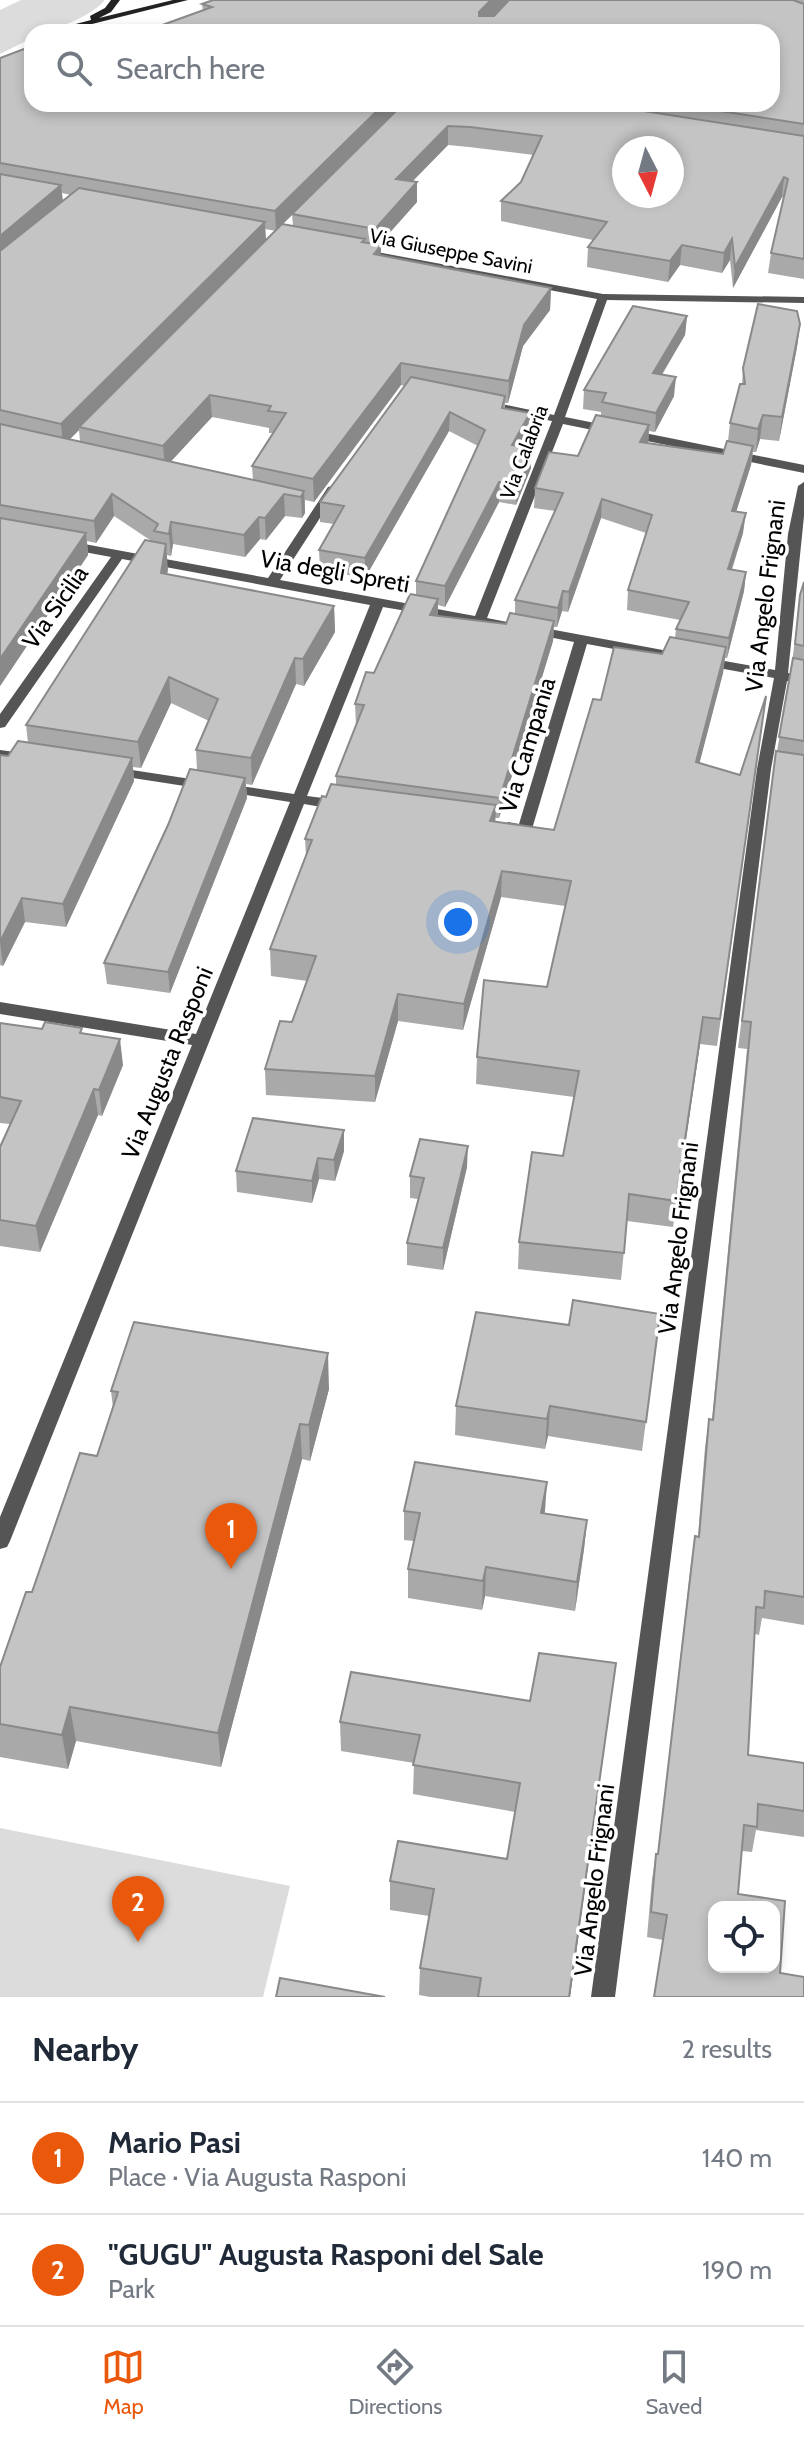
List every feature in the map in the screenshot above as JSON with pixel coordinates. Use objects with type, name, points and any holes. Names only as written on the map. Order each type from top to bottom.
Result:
[{"type":"street","points":[[84,24],[108,10],[116,0]]},
{"type":"street","points":[[96,24],[184,0]]},
{"type":"street","name":"Via Giuseppe Savini","points":[[356,251],[603,297],[804,300]]},
{"type":"street","name":"Via Calabria","points":[[480,620],[603,297]]},
{"type":"street","points":[[468,401],[804,469]]},
{"type":"street","points":[[272,582],[318,509],[345,473]]},
{"type":"street","name":"Via Angelo Frignani","points":[[603,1997],[771,770],[804,486]]},
{"type":"street","points":[[303,506],[318,509]]},
{"type":"street","name":"Via degli Spreti","points":[[59,543],[804,680]]},
{"type":"street","name":"Via Sicilia","points":[[0,724],[119,554]]},
{"type":"street","name":"Via Augusta Rasponi","points":[[0,1541],[378,602]]},
{"type":"street","name":"Via Campania","points":[[495,825],[525,829],[582,639]]},
{"type":"street","points":[[0,754],[47,761]]},
{"type":"street","points":[[94,768],[358,807]]},
{"type":"street","points":[[0,1008],[202,1041]]},
{"type":"shaded area","points":[[21,0],[104,0],[90,13],[65,24],[24,24],[24,42],[0,54],[0,10]]},
{"type":"shaded area","points":[[0,1828],[290,1886],[263,1997],[0,1997]]},
{"type":"building","points":[[213,0],[491,0],[479,16],[494,16],[509,0],[793,0],[804,4],[804,124],[727,112],[780,112],[780,24],[165,24],[212,7],[202,4]]},
{"type":"building","points":[[24,49],[24,112],[376,112],[275,211],[0,163],[0,58]]},
{"type":"building","points":[[395,112],[650,112],[804,136],[804,259],[771,253],[788,179],[784,177],[735,267],[732,239],[724,253],[682,245],[670,261],[588,247],[607,222],[501,201],[521,182],[542,136],[448,126],[396,179],[417,182],[375,229],[292,214]]},
{"type":"building","points":[[0,174],[61,185],[0,236]]},
{"type":"building","points":[[79,188],[265,222],[61,424],[0,410],[0,251]]},
{"type":"building","points":[[282,224],[365,239],[362,242],[381,245],[374,254],[551,288],[524,325],[509,381],[401,363],[313,479],[252,466],[286,413],[268,411],[271,406],[210,395],[163,446],[79,427]]},
{"type":"building","points":[[758,304],[797,311],[800,324],[782,417],[763,415],[758,429],[730,423],[740,384],[745,384],[743,368]]},
{"type":"building","points":[[633,306],[687,316],[653,373],[676,377],[656,413],[602,402],[606,393],[584,390]]},
{"type":"building","points":[[411,377],[505,396],[502,408],[530,413],[512,445],[531,448],[517,485],[499,482],[445,586],[416,581],[485,430],[450,412],[365,558],[319,550],[344,506],[320,502]]},
{"type":"building","points":[[596,415],[649,425],[640,442],[723,454],[727,441],[753,446],[732,511],[746,513],[728,569],[746,572],[729,638],[676,629],[689,602],[628,590],[652,515],[602,499],[569,592],[563,591],[558,608],[515,600],[563,493],[535,488],[549,452],[578,456]]},
{"type":"building","points":[[0,424],[304,491],[301,497],[284,494],[265,518],[259,517],[244,535],[171,522],[169,534],[154,531],[158,524],[112,494],[94,521],[0,505]]},
{"type":"building","points":[[0,518],[86,533],[0,659]]},
{"type":"building","points":[[145,540],[166,544],[161,573],[334,606],[303,659],[295,658],[251,758],[196,750],[218,699],[169,677],[138,742],[26,725]]},
{"type":"building","points":[[804,582],[804,646],[795,644]]},
{"type":"building","points":[[410,594],[438,599],[430,615],[506,624],[510,613],[554,621],[500,798],[336,776],[364,705],[355,704],[366,672],[374,673]]},
{"type":"building","points":[[670,637],[726,647],[696,762],[740,775],[766,696],[720,1019],[703,1017],[676,1201],[629,1194],[624,1253],[519,1242],[532,1152],[563,1156],[579,1071],[477,1057],[484,980],[547,987],[571,881],[502,871],[464,1004],[398,994],[375,1076],[265,1069],[280,1021],[292,1022],[316,956],[270,949],[312,840],[305,839],[322,796],[326,797],[331,784],[496,805],[490,821],[554,830],[593,699],[601,700],[614,647],[662,654]]},
{"type":"building","points":[[793,658],[804,660],[804,741],[779,737]]},
{"type":"building","points":[[18,741],[132,758],[63,904],[22,898],[0,942],[0,755],[8,756]]},
{"type":"building","points":[[776,751],[804,755],[804,1597],[765,1591],[764,1608],[756,1607],[748,1755],[804,1763],[804,1811],[758,1804],[757,1827],[744,1825],[738,1894],[785,1901],[780,1973],[804,1977],[804,1997],[654,1997],[667,1915],[651,1912],[656,1854],[695,1536],[699,1537],[709,1419],[713,1420],[751,1022],[742,1021]]},
{"type":"building","points":[[190,769],[245,778],[168,972],[104,963],[168,825]]},
{"type":"building","points":[[45,1022],[82,1028],[80,1033],[120,1039],[99,1090],[94,1089],[36,1226],[0,1220],[0,1147],[21,1101],[0,1097],[0,1023],[42,1029]]},
{"type":"building","points":[[253,1118],[344,1130],[334,1160],[318,1158],[312,1181],[236,1171]]},
{"type":"building","points":[[420,1139],[468,1146],[443,1248],[407,1243],[424,1178],[410,1176]]},
{"type":"building","points":[[573,1300],[660,1314],[646,1422],[550,1406],[547,1419],[456,1406],[476,1312],[569,1325]]},
{"type":"building","points":[[134,1322],[328,1353],[309,1425],[300,1424],[218,1733],[70,1707],[62,1735],[0,1724],[0,1667],[26,1592],[32,1592],[80,1453],[97,1456],[118,1392],[111,1391]]},
{"type":"building","points":[[415,1462],[547,1482],[541,1513],[587,1520],[577,1582],[486,1567],[483,1581],[408,1569],[420,1513],[404,1511]]},
{"type":"building","points":[[539,1653],[616,1663],[569,1997],[478,1997],[481,1978],[420,1968],[434,1889],[390,1881],[398,1841],[507,1859],[520,1783],[413,1765],[420,1735],[340,1722],[351,1672],[530,1701]]},
{"type":"building","points":[[280,1978],[385,1997],[276,1997]]},
{"type":"place","name":"Mario Pasi","points":[[231,1569]]},
{"type":"place","name":"\"GUGU\" Augusta Rasponi del Sale","points":[[138,1942]]}]
